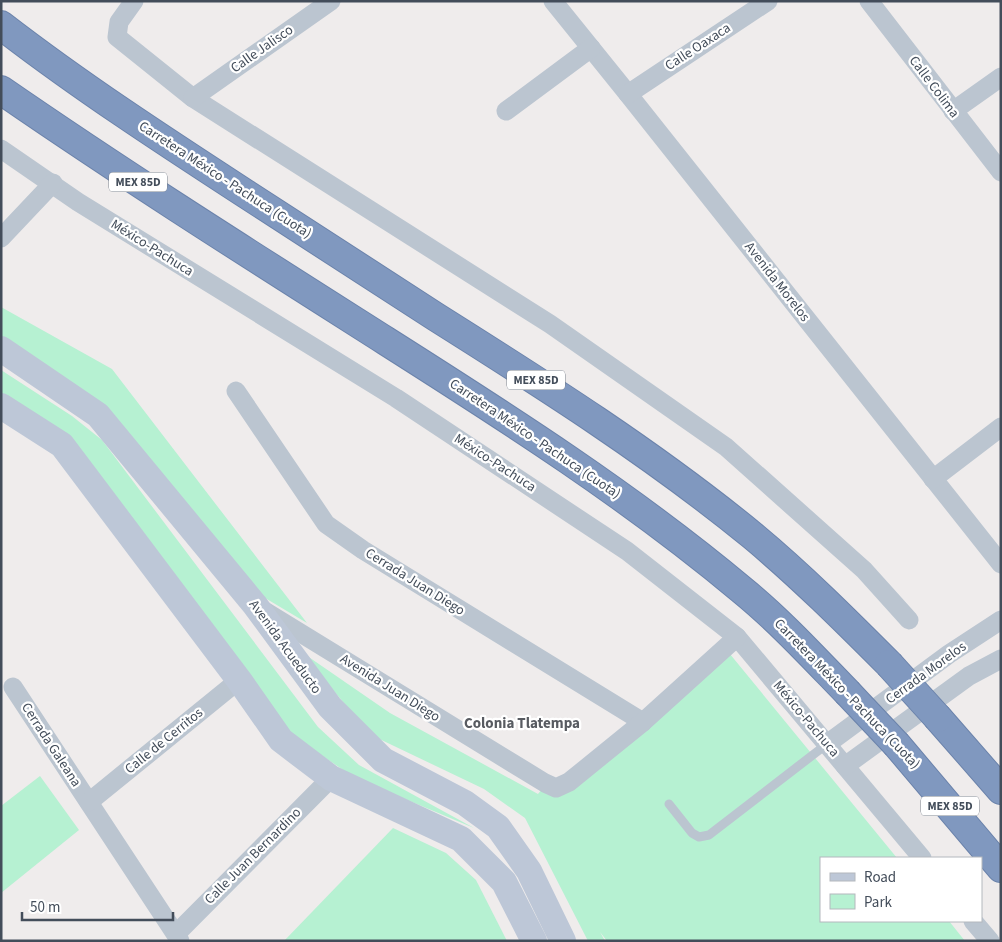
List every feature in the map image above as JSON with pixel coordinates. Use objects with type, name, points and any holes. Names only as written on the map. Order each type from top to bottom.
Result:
[{"type":"highway","name":"Carretera México - Pachuca (Cuota)","points":[[1,25],[68,76],[528,375],[652,459],[750,534],[818,593],[889,664],[1001,790]]},
{"type":"highway","name":"Carretera México - Pachuca (Cuota)","points":[[1,90],[153,192],[491,408],[582,469],[672,534],[743,590],[774,618],[847,692],[897,745],[1001,868]]},
{"type":"street","points":[[134,1],[119,22],[117,37],[194,98],[550,324],[726,447],[864,570],[909,620]]},
{"type":"street","name":"Calle Jalisco","points":[[194,98],[331,1]]},
{"type":"street","name":"Avenida Morelos","points":[[553,1],[1001,564]]},
{"type":"street","name":"Calle Oaxaca","points":[[628,94],[768,1]]},
{"type":"street","name":"Calle Colima","points":[[869,1],[952,111],[1001,172]]},
{"type":"street","points":[[506,111],[591,48]]},
{"type":"street","points":[[952,111],[1001,77]]},
{"type":"street","name":"México-Pachuca","points":[[1,149],[78,202],[396,398],[628,551],[737,638],[921,857]]},
{"type":"street","points":[[1,238],[52,183]]},
{"type":"street","name":"Avenida Acueducto","points":[[1,349],[98,415],[255,604],[330,707],[383,760],[465,803],[498,827],[529,871],[563,941]]},
{"type":"street","name":"Cerrada Juan Diego","points":[[236,391],[326,524],[362,550],[643,722]]},
{"type":"street","points":[[1,406],[62,445],[239,680],[281,740],[331,778],[461,840],[504,882],[534,941]]},
{"type":"street","points":[[933,479],[1001,427]]},
{"type":"street","name":"Avenida Juan Diego","points":[[255,604],[536,778],[556,788],[569,782],[643,722],[737,638]]},
{"type":"street","name":"Cerrada Morelos","points":[[827,744],[949,654],[1001,620]]},
{"type":"street","name":"Cerrada Morelos","points":[[845,766],[969,676],[1001,659]]},
{"type":"street","name":"Calle de Cerritos","points":[[89,802],[239,680]]},
{"type":"street","name":"Cerrada Galeana","points":[[13,687],[178,937]]},
{"type":"street","name":"Calle Juan Bernardino","points":[[178,937],[331,778]]},
{"type":"street","points":[[974,922],[990,941]]},
{"type":"lane","points":[[669,804],[692,833],[699,837],[709,835],[827,744]]},
{"type":"green space","points":[[1,307],[112,369],[307,623],[255,592],[108,411],[1,338]]},
{"type":"green space","points":[[1,370],[72,416],[102,440],[318,727],[359,765],[474,828],[355,778],[293,736],[1,393]]},
{"type":"green space","points":[[725,648],[896,857],[820,857],[820,922],[950,922],[965,941],[607,941],[600,932],[605,941],[588,941],[525,818],[484,789],[371,735],[300,651],[390,713],[538,794],[542,789],[557,788]]},
{"type":"green space","points":[[40,776],[79,830],[1,893],[1,806]]},
{"type":"green space","points":[[393,828],[446,853],[476,880],[507,941],[284,941]]},
{"type":"district","name":"Colonia Tlatempa","points":[[522,723]]}]
